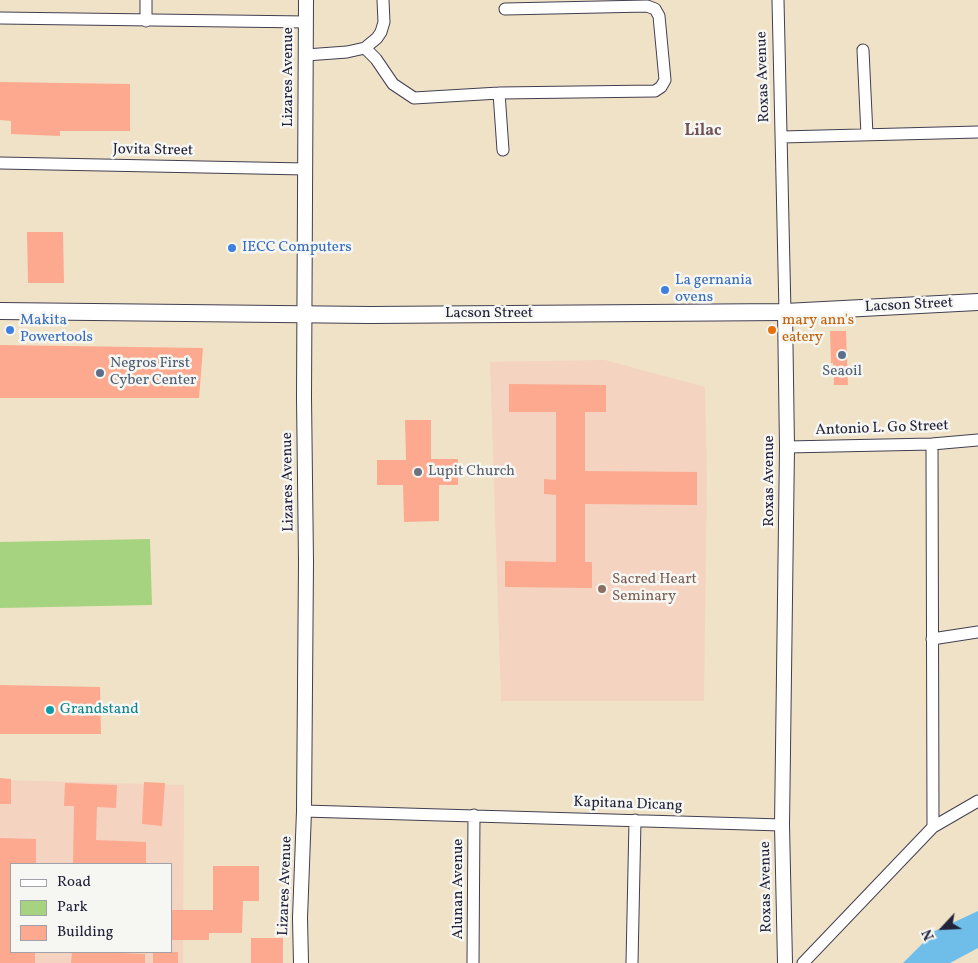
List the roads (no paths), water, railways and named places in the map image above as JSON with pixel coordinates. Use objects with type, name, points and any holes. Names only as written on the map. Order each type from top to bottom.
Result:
[{"type":"main road","name":"Lacson Street","points":[[0,311],[380,315],[785,312],[978,302]]},
{"type":"street","points":[[146,0],[146,21]]},
{"type":"street","name":"Lizares Avenue","points":[[301,963],[300,918],[304,811],[306,562],[304,397],[306,0]]},
{"type":"street","points":[[306,55],[347,52],[365,48],[381,32],[384,22],[383,0]]},
{"type":"street","name":"Roxas Avenue","points":[[778,0],[787,447],[782,825],[785,963]]},
{"type":"street","points":[[365,48],[376,59],[393,84],[414,98],[499,92],[655,91],[661,87],[664,80],[659,16],[654,9],[647,6],[505,9]]},
{"type":"street","points":[[0,18],[306,22]]},
{"type":"street","points":[[863,50],[867,135]]},
{"type":"street","points":[[499,92],[503,150]]},
{"type":"street","points":[[782,138],[978,132]]},
{"type":"street","name":"Jovita Street","points":[[0,163],[305,169]]},
{"type":"street","name":"Antonio L. Go Street","points":[[787,447],[932,444],[978,440]]},
{"type":"street","points":[[932,444],[933,826]]},
{"type":"street","points":[[932,639],[978,632]]},
{"type":"street","points":[[803,963],[933,826],[978,801]]},
{"type":"street","name":"Kapitana Dicang","points":[[304,811],[782,825]]},
{"type":"street","name":"Alunan Avenue","points":[[473,963],[474,815]]},
{"type":"street","points":[[632,963],[635,820]]},
{"type":"water","points":[[978,911],[978,948],[950,963],[903,963],[935,931]]},
{"type":"place","name":"IECC Computers","points":[[232,248]]},
{"type":"place","name":"La gernania ovens","points":[[665,290]]},
{"type":"place","name":"Makita Powertools","points":[[10,330]]},
{"type":"place","name":"mary ann's eatery","points":[[772,330]]},
{"type":"place","name":"Seaoil","points":[[842,355]]},
{"type":"place","name":"Negros First Cyber Center","points":[[100,373]]},
{"type":"place","name":"Lupit Church","points":[[418,472]]},
{"type":"place","name":"Sacred Heart Seminary","points":[[602,589]]},
{"type":"place","name":"Grandstand","points":[[50,710]]},
{"type":"district","name":"Lilac","points":[[703,132]]}]
